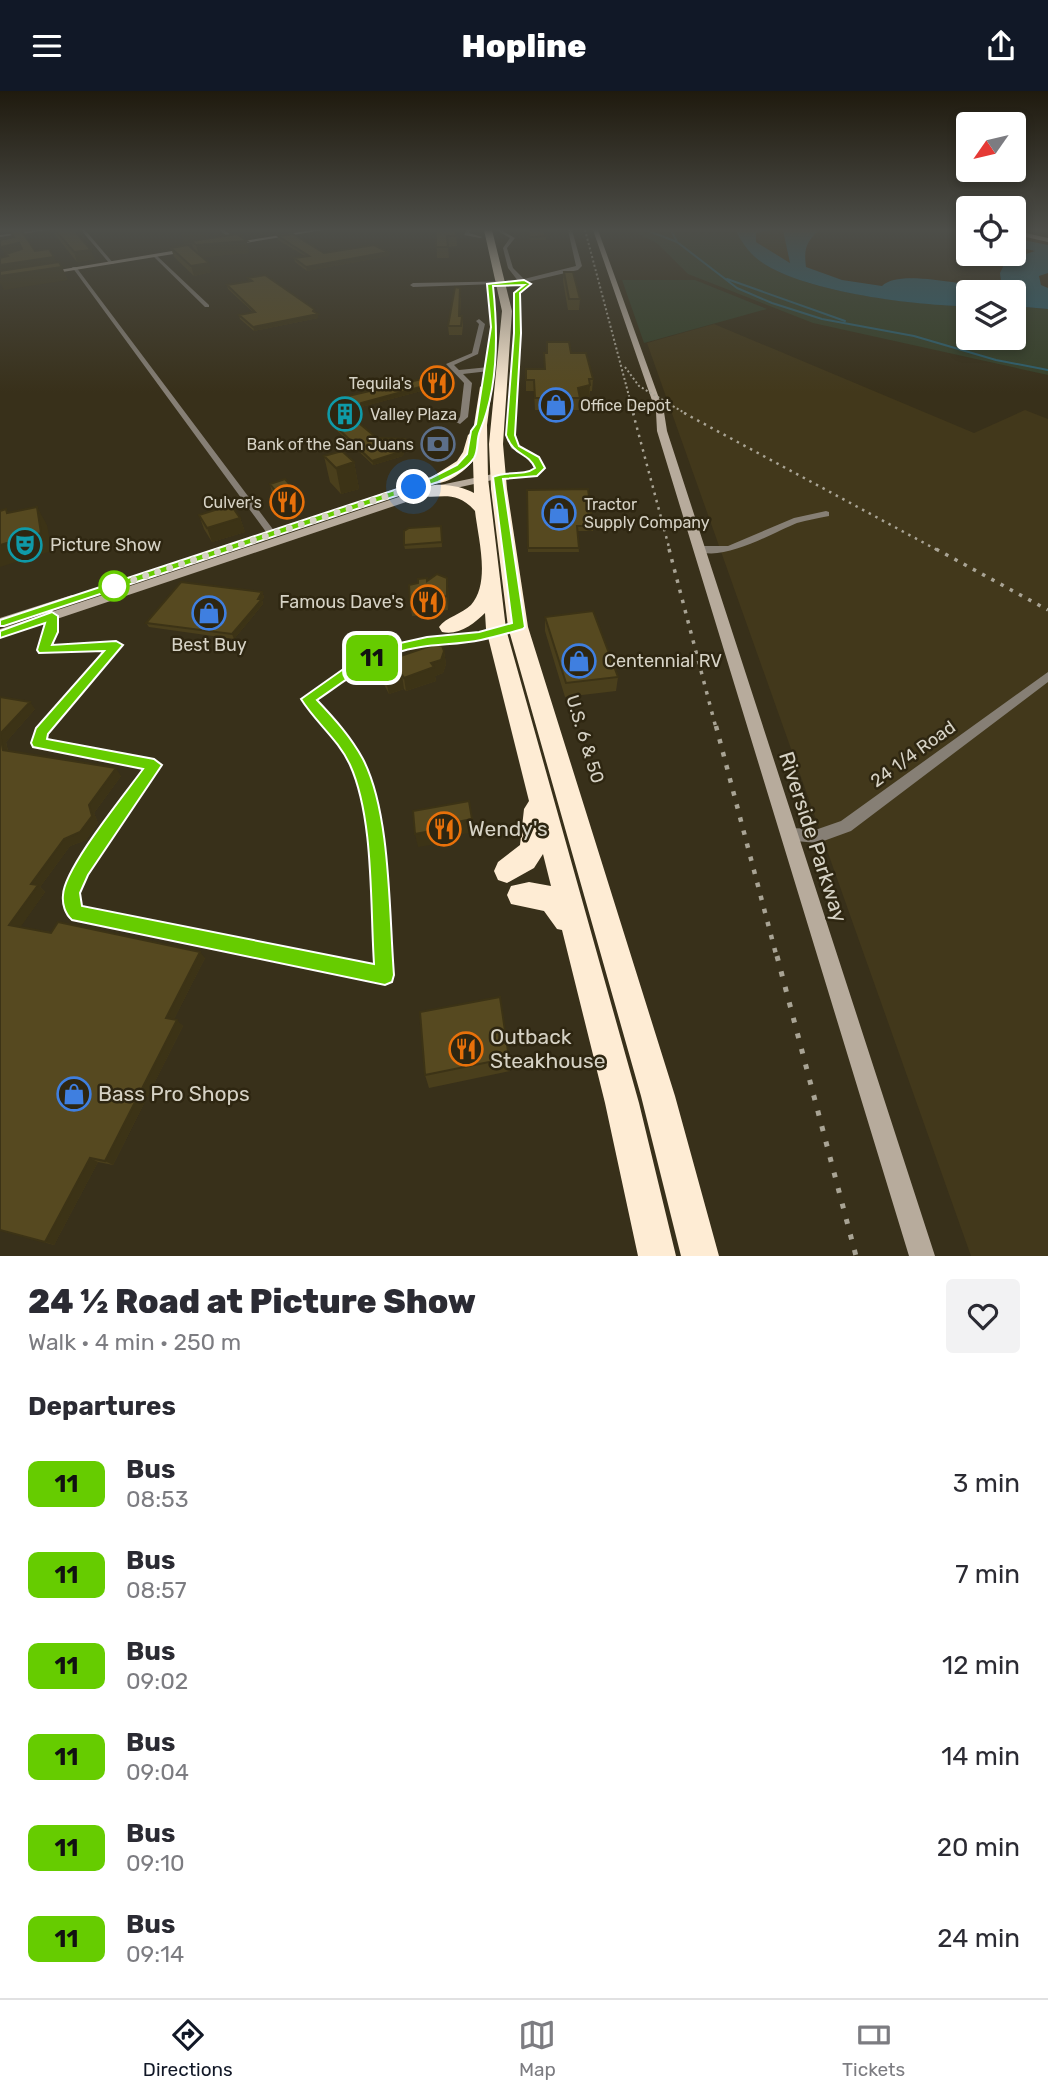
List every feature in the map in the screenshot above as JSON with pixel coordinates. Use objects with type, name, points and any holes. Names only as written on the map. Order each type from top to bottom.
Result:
[{"type":"highway","name":"U.S. 6 & 50","points":[[492,284],[492,303]]},
{"type":"highway","name":"U.S. 6 & 50","points":[[492,284],[506,318],[497,416],[483,510],[496,629],[622,1103],[657,1256]]},
{"type":"highway","points":[[506,318],[513,310],[509,286],[516,284]]},
{"type":"highway","name":"U.S. 6 & 50","points":[[494,325],[481,425],[519,627],[658,1095],[699,1250]]},
{"type":"highway","points":[[489,369],[495,373],[492,406],[497,416]]},
{"type":"highway","points":[[430,486],[461,467],[467,460],[474,448],[475,431],[481,425]]},
{"type":"highway","points":[[430,486],[461,491],[472,497],[483,510]]},
{"type":"highway","points":[[449,627],[477,611],[488,594],[490,582]]},
{"type":"highway","points":[[507,871],[523,863],[531,855],[538,789]]},
{"type":"highway","points":[[521,895],[547,896],[557,902],[579,946]]},
{"type":"main road","name":"Riverside Parkway","points":[[614,284],[922,1256]]},
{"type":"main road","points":[[0,623],[273,538],[461,474],[489,477]]},
{"type":"main road","points":[[0,633],[214,562],[322,517],[430,486],[489,477]]},
{"type":"street","points":[[86,284],[273,538]]},
{"type":"street","points":[[184,284],[207,306]]},
{"type":"street","points":[[414,285],[463,284]]},
{"type":"street","points":[[489,477],[533,474],[540,468],[536,459],[515,447],[511,435],[517,293],[526,284]]},
{"type":"street","points":[[460,422],[464,417],[468,385],[450,363],[475,353],[482,324],[479,321]]},
{"type":"street","points":[[457,372],[489,369]]},
{"type":"street","points":[[699,549],[730,549],[805,517],[826,514]]},
{"type":"street","name":"24 1/4 Road","points":[[789,835],[818,835],[846,826],[1048,676]]},
{"type":"shaded area","points":[[714,324],[974,433],[1025,410],[1048,419],[1048,1256],[971,1256],[647,343]]},
{"type":"green space","points":[[624,284],[706,284],[767,309],[644,343]]},
{"type":"green space","points":[[714,284],[816,284],[889,299],[956,305],[956,350],[1026,350],[1026,307],[1048,309],[1048,375],[813,323]]},
{"type":"water","points":[[816,284],[956,284],[956,305],[919,303],[857,294]]},
{"type":"water","points":[[1026,284],[1041,284],[1048,288],[1048,309],[1026,307]]},
{"type":"building","points":[[278,284],[318,314],[253,327],[239,315],[255,312],[227,285]]},
{"type":"building","points":[[566,284],[576,284],[580,299],[569,299]]},
{"type":"building","points":[[455,287],[460,288],[461,326],[448,326]]},
{"type":"building","points":[[547,342],[569,342],[571,353],[586,353],[593,379],[589,379],[590,385],[578,388],[580,398],[535,398],[534,380],[526,380],[526,369],[545,369],[544,353],[547,353]]},
{"type":"building","name":"Valley Plaza","points":[[432,373],[442,373],[439,386],[420,387],[361,403],[355,420],[377,438],[405,439],[403,451],[372,461],[327,418],[335,399],[431,377]]},
{"type":"building","points":[[342,451],[354,462],[336,468],[324,456]]},
{"type":"building","points":[[285,479],[298,494],[282,499],[270,484]]},
{"type":"building","name":"Tractor Supply Company","points":[[588,489],[593,526],[577,526],[579,548],[528,548],[527,490]]},
{"type":"building","points":[[231,505],[240,518],[207,528],[199,515]]},
{"type":"building","points":[[37,507],[41,533],[0,545],[0,511],[6,509],[7,513]]},
{"type":"building","points":[[441,526],[442,542],[404,545],[404,531],[409,528]]},
{"type":"building","points":[[437,574],[447,578],[447,596],[436,597],[436,601],[410,602],[409,585],[418,583],[418,579],[427,578],[427,581]]},
{"type":"building","name":"Best Buy","points":[[181,582],[262,592],[258,599],[262,599],[232,634],[146,623]]},
{"type":"building","name":"Centennial RV","points":[[593,611],[618,677],[566,683],[545,617]]},
{"type":"building","points":[[436,644],[442,646],[444,651],[441,660],[431,663],[434,667],[404,678],[402,675],[386,681],[377,664]]},
{"type":"building","points":[[0,697],[30,702],[0,734]]},
{"type":"building","name":"Bass Pro Shops","points":[[0,734],[3,750],[116,768],[89,805],[92,816],[80,832],[64,839],[31,884],[38,885],[9,925],[51,933],[58,922],[200,952],[166,1018],[177,1020],[105,1161],[90,1158],[45,1242],[0,1230]]},
{"type":"building","points":[[469,801],[472,819],[452,823],[453,827],[415,834],[413,811]]},
{"type":"building","name":"Outback Steakhouse","points":[[500,997],[509,1058],[425,1075],[420,1012]]},
{"type":"waterway","points":[[732,284],[772,303],[822,319],[914,336],[996,360],[1048,370]]},
{"type":"waterway","points":[[742,284],[845,321]]},
{"type":"railway","points":[[599,284],[634,415]]},
{"type":"railway","points":[[625,367],[639,386],[688,415]]},
{"type":"railway","points":[[633,413],[670,551]]},
{"type":"railway","points":[[684,413],[939,551]]},
{"type":"railway","points":[[669,549],[716,728]]},
{"type":"railway","points":[[936,549],[1048,610]]},
{"type":"railway","points":[[716,726],[777,958]]},
{"type":"railway","points":[[777,956],[856,1256]]},
{"type":"bus line","name":"11","points":[[0,623],[435,480],[461,467],[472,454],[475,431],[481,425],[484,410],[494,327],[490,284]]},
{"type":"bus line","name":"11","points":[[0,634],[52,616],[53,624],[44,650],[116,645],[41,732],[39,743],[41,746],[154,765],[81,870],[71,893],[74,911],[78,914],[385,975],[374,824],[367,789],[363,776],[340,734],[308,699],[367,660],[392,649],[427,641],[480,636],[496,629],[519,627],[498,477],[533,474],[540,468],[536,459],[515,447],[511,435],[517,293],[528,284]]},
{"type":"place","name":"Tequila's","points":[[437,383]]},
{"type":"place","name":"Office Depot","points":[[556,405]]},
{"type":"place","name":"Valley Plaza","points":[[345,414]]},
{"type":"place","name":"Bank of the San Juans","points":[[438,444]]},
{"type":"place","name":"Culver's","points":[[287,502]]},
{"type":"place","name":"Tractor Supply Company","points":[[559,513]]},
{"type":"place","name":"Picture Show","points":[[25,545]]},
{"type":"place","name":"Famous Dave's","points":[[428,602]]},
{"type":"place","name":"Best Buy","points":[[209,613]]},
{"type":"place","name":"Centennial RV","points":[[579,661]]},
{"type":"place","name":"Wendy's","points":[[444,829]]},
{"type":"place","name":"Outback Steakhouse","points":[[466,1049]]},
{"type":"place","name":"Bass Pro Shops","points":[[74,1094]]},
{"type":"route","points":[[114,586],[106,589],[414,487]]}]
